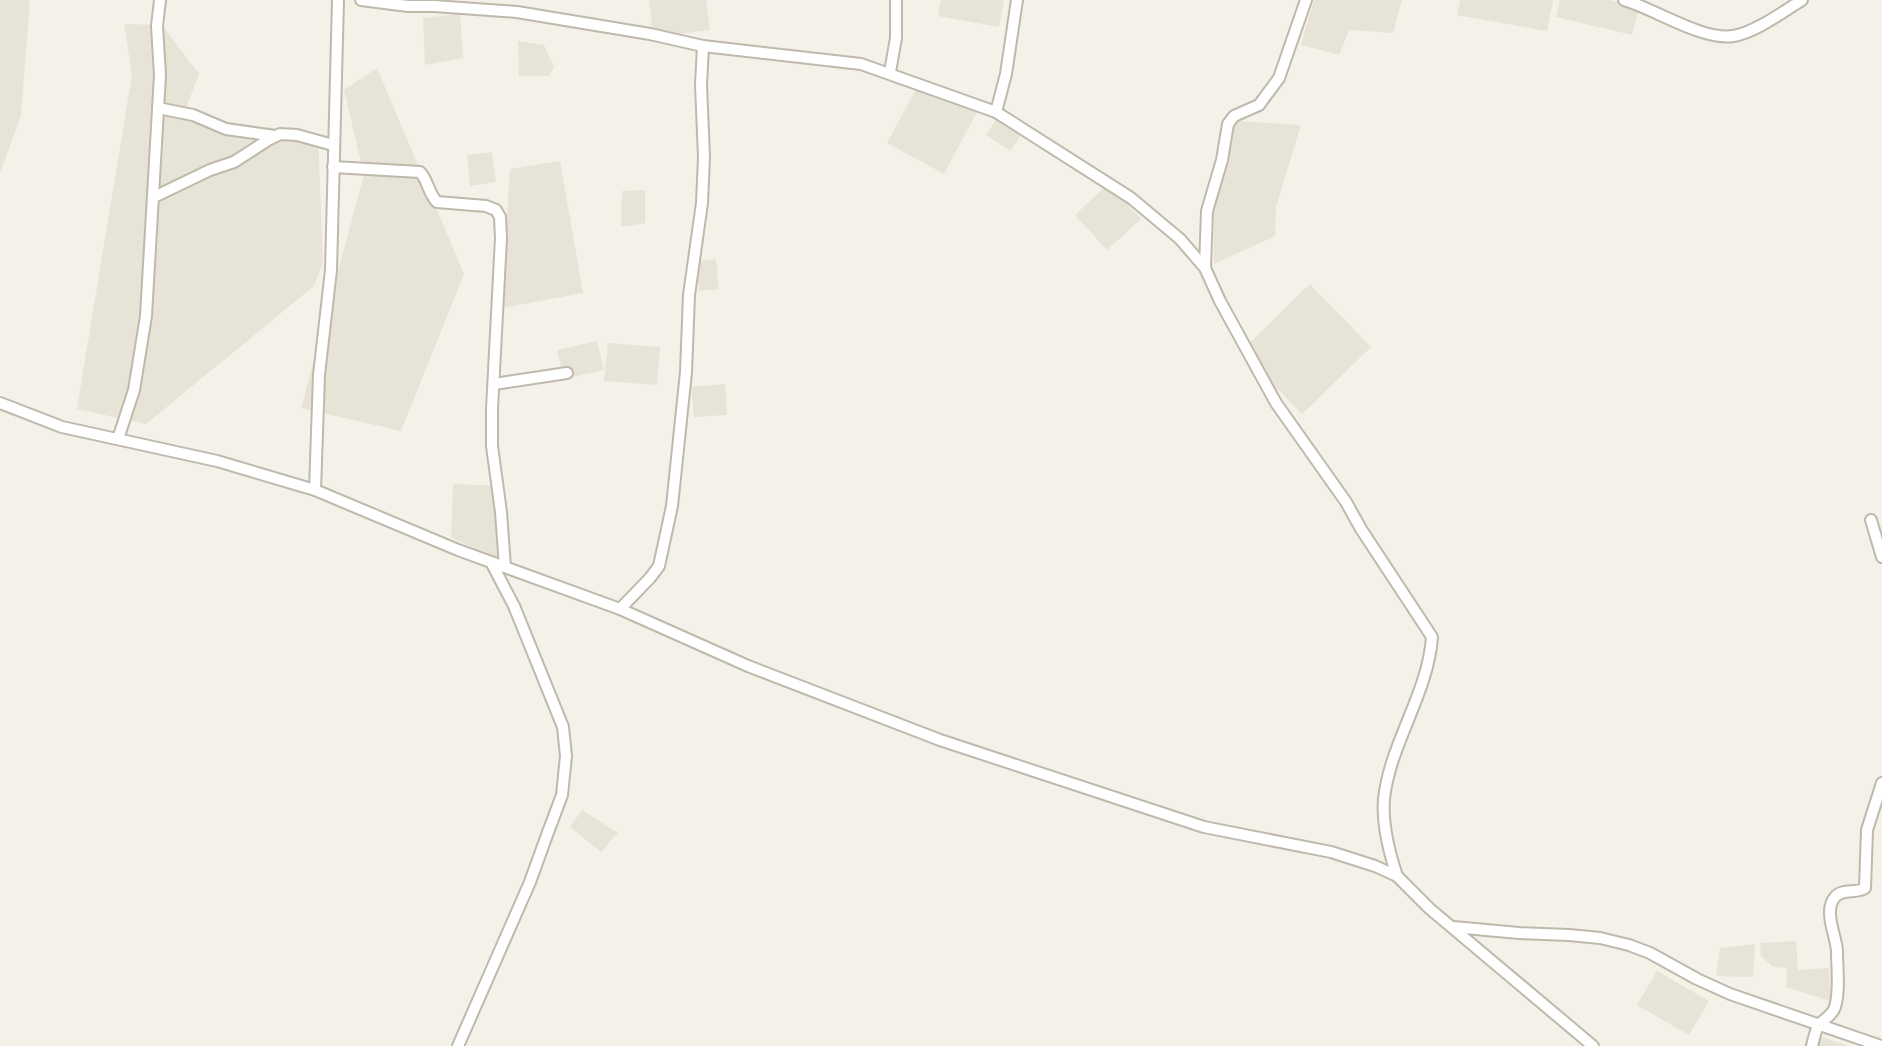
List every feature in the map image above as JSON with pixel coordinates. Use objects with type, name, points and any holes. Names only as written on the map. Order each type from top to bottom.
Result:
[{"type":"street","points":[[118,439],[134,390],[143,344],[150,281],[160,75],[157,26],[160,0]]},
{"type":"street","points":[[315,490],[319,375],[331,270],[338,0]]},
{"type":"street","points":[[361,0],[408,6],[517,12],[650,34],[703,46],[853,63],[890,72],[996,112],[1131,198],[1180,239],[1205,268],[1220,302],[1275,403],[1346,502],[1361,529],[1432,637],[1427,669],[1390,771],[1384,800],[1390,854],[1397,876]]},
{"type":"street","points":[[890,72],[896,38],[896,0]]},
{"type":"street","points":[[996,112],[1006,74],[1017,0]]},
{"type":"street","points":[[1205,268],[1207,211],[1222,160],[1228,124],[1234,116],[1259,105],[1279,78],[1306,0]]},
{"type":"street","points":[[1624,0],[1718,37],[1748,32],[1802,0]]},
{"type":"street","points":[[620,609],[659,566],[672,506],[686,372],[688,295],[702,203],[703,46]]},
{"type":"street","points":[[158,108],[193,115],[226,129],[275,136],[291,134],[333,145]]},
{"type":"street","points":[[154,197],[210,170],[234,162],[275,136]]},
{"type":"street","points":[[333,167],[420,172],[432,197],[437,202],[486,206],[496,210],[500,218],[492,446],[501,512],[505,567]]},
{"type":"street","points":[[494,384],[567,373]]},
{"type":"street","points":[[0,403],[62,427],[217,461],[315,490],[491,562],[620,609],[748,666],[940,740],[1204,827],[1331,852],[1375,866],[1397,876],[1430,909],[1593,1046]]},
{"type":"street","points":[[1871,520],[1882,557]]},
{"type":"street","points":[[458,1046],[530,882],[562,795],[566,756],[563,727],[514,606],[491,562]]},
{"type":"street","points":[[1812,1046],[1818,1025],[1831,1015],[1837,996],[1837,948],[1830,912],[1831,903],[1840,893],[1861,891],[1865,888],[1867,830],[1882,783]]},
{"type":"street","points":[[1452,927],[1600,938],[1629,945],[1650,953],[1730,994],[1759,1002],[1881,1046]]},
{"type":"shaded area","points":[[0,0],[30,0],[21,116],[0,173]]},
{"type":"shaded area","points":[[649,0],[706,0],[710,30],[653,37]]},
{"type":"shaded area","points":[[941,0],[1004,0],[999,27],[938,16]]},
{"type":"shaded area","points":[[1314,0],[1402,0],[1393,33],[1349,30],[1339,55],[1301,45]]},
{"type":"shaded area","points":[[1460,0],[1553,0],[1547,31],[1457,15]]},
{"type":"shaded area","points":[[1560,0],[1610,0],[1639,7],[1632,35],[1556,17]]},
{"type":"shaded area","points":[[460,14],[463,58],[425,65],[423,18]]},
{"type":"shaded area","points":[[124,24],[162,25],[199,74],[186,108],[175,115],[318,134],[323,262],[314,286],[146,424],[77,409],[132,74]]},
{"type":"shaded area","points":[[518,41],[544,45],[554,67],[549,76],[519,76]]},
{"type":"shaded area","points":[[377,68],[464,274],[401,431],[301,408],[364,175],[344,90]]},
{"type":"shaded area","points":[[922,78],[979,108],[944,174],[887,143]]},
{"type":"shaded area","points":[[997,118],[1022,134],[1010,151],[986,135]]},
{"type":"shaded area","points":[[1236,121],[1301,125],[1276,207],[1275,236],[1214,264],[1214,207],[1229,157]]},
{"type":"shaded area","points":[[492,152],[496,182],[470,186],[467,155]]},
{"type":"shaded area","points":[[560,161],[583,293],[501,308],[510,169]]},
{"type":"shaded area","points":[[1108,184],[1141,219],[1107,250],[1075,215]]},
{"type":"shaded area","points":[[645,190],[645,223],[621,227],[622,191]]},
{"type":"shaded area","points":[[716,259],[719,289],[699,291],[696,261]]},
{"type":"shaded area","points":[[1310,284],[1371,347],[1302,414],[1241,351]]},
{"type":"shaded area","points":[[597,341],[604,370],[564,379],[557,350]]},
{"type":"shaded area","points":[[608,343],[660,347],[657,385],[604,381]]},
{"type":"shaded area","points":[[725,384],[727,415],[694,417],[691,387]]},
{"type":"shaded area","points":[[453,484],[500,486],[497,561],[451,537]]},
{"type":"shaded area","points":[[582,810],[618,833],[601,852],[570,827]]},
{"type":"shaded area","points":[[1796,941],[1798,970],[1829,968],[1830,1001],[1786,987],[1787,968],[1773,967],[1761,956],[1760,943]]},
{"type":"shaded area","points":[[1755,944],[1753,977],[1716,976],[1720,948]]},
{"type":"shaded area","points":[[1657,971],[1709,1001],[1689,1035],[1637,1005]]},
{"type":"shaded area","points":[[1809,1033],[1849,1046],[1804,1046]]}]
